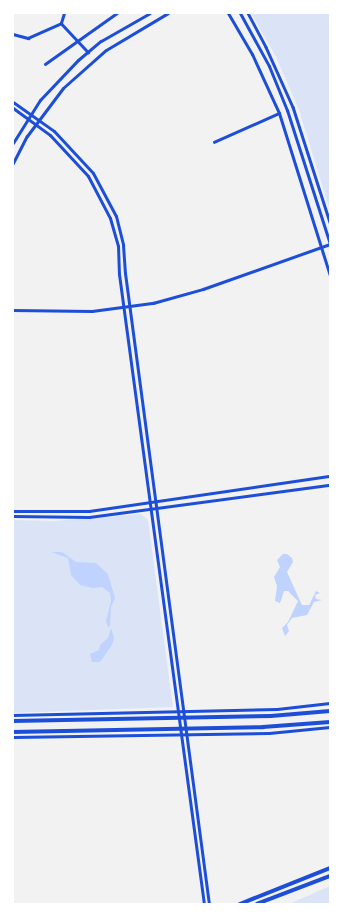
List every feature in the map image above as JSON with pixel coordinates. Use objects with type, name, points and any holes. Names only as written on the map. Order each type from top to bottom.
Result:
[{"type":"main road","points":[[13,721],[278,716],[330,711]]},
{"type":"main road","points":[[13,732],[186,728],[330,722]]},
{"type":"main road","points":[[240,904],[330,868]]},
{"type":"main road","points":[[257,904],[330,876]]},
{"type":"street","points":[[13,34],[28,38],[61,23],[64,13]]},
{"type":"street","points":[[45,64],[76,40],[117,13]]},
{"type":"street","points":[[13,143],[28,119],[57,80],[101,41],[150,13]]},
{"type":"street","points":[[13,163],[39,120],[63,88],[106,50],[168,13]]},
{"type":"street","points":[[228,13],[252,54],[279,113],[330,276]]},
{"type":"street","points":[[13,310],[52,312],[129,307],[203,290],[330,244],[287,110],[266,61],[240,13]]},
{"type":"street","points":[[248,13],[266,47],[293,107],[330,222]]},
{"type":"street","points":[[61,23],[88,52]]},
{"type":"street","points":[[13,102],[54,131],[93,173],[116,216],[123,245],[129,307],[209,904]]},
{"type":"street","points":[[13,108],[50,135],[88,176],[110,218],[118,246],[124,308],[176,710],[204,904]]},
{"type":"street","points":[[214,142],[279,113]]},
{"type":"street","points":[[13,511],[89,511],[330,476]]},
{"type":"street","points":[[13,516],[89,516],[151,510],[330,485]]},
{"type":"street","points":[[13,715],[176,710],[277,709],[330,704]]},
{"type":"street","points":[[13,737],[186,733],[269,733],[330,727]]},
{"type":"shaded area","points":[[251,13],[330,13],[330,211],[299,110],[276,57]]},
{"type":"shaded area","points":[[141,514],[148,520],[173,707],[13,713],[13,520],[54,521]]},
{"type":"shaded area","points":[[330,886],[330,904],[289,904]]},
{"type":"water","points":[[51,552],[62,552],[76,562],[96,563],[108,574],[115,598],[111,607],[110,626],[108,627],[106,621],[111,601],[110,593],[102,587],[93,588],[80,585],[71,575],[68,558]]},
{"type":"water","points":[[283,554],[287,554],[292,558],[293,562],[287,572],[302,605],[309,605],[316,591],[320,593],[315,595],[316,599],[322,600],[314,602],[307,615],[292,618],[287,625],[289,631],[285,636],[282,628],[288,622],[298,601],[288,591],[284,591],[280,603],[275,601],[277,586],[274,577],[280,567],[277,560]]},
{"type":"water","points":[[111,628],[114,638],[112,645],[100,662],[92,662],[90,654],[99,650],[100,645],[108,638]]}]
